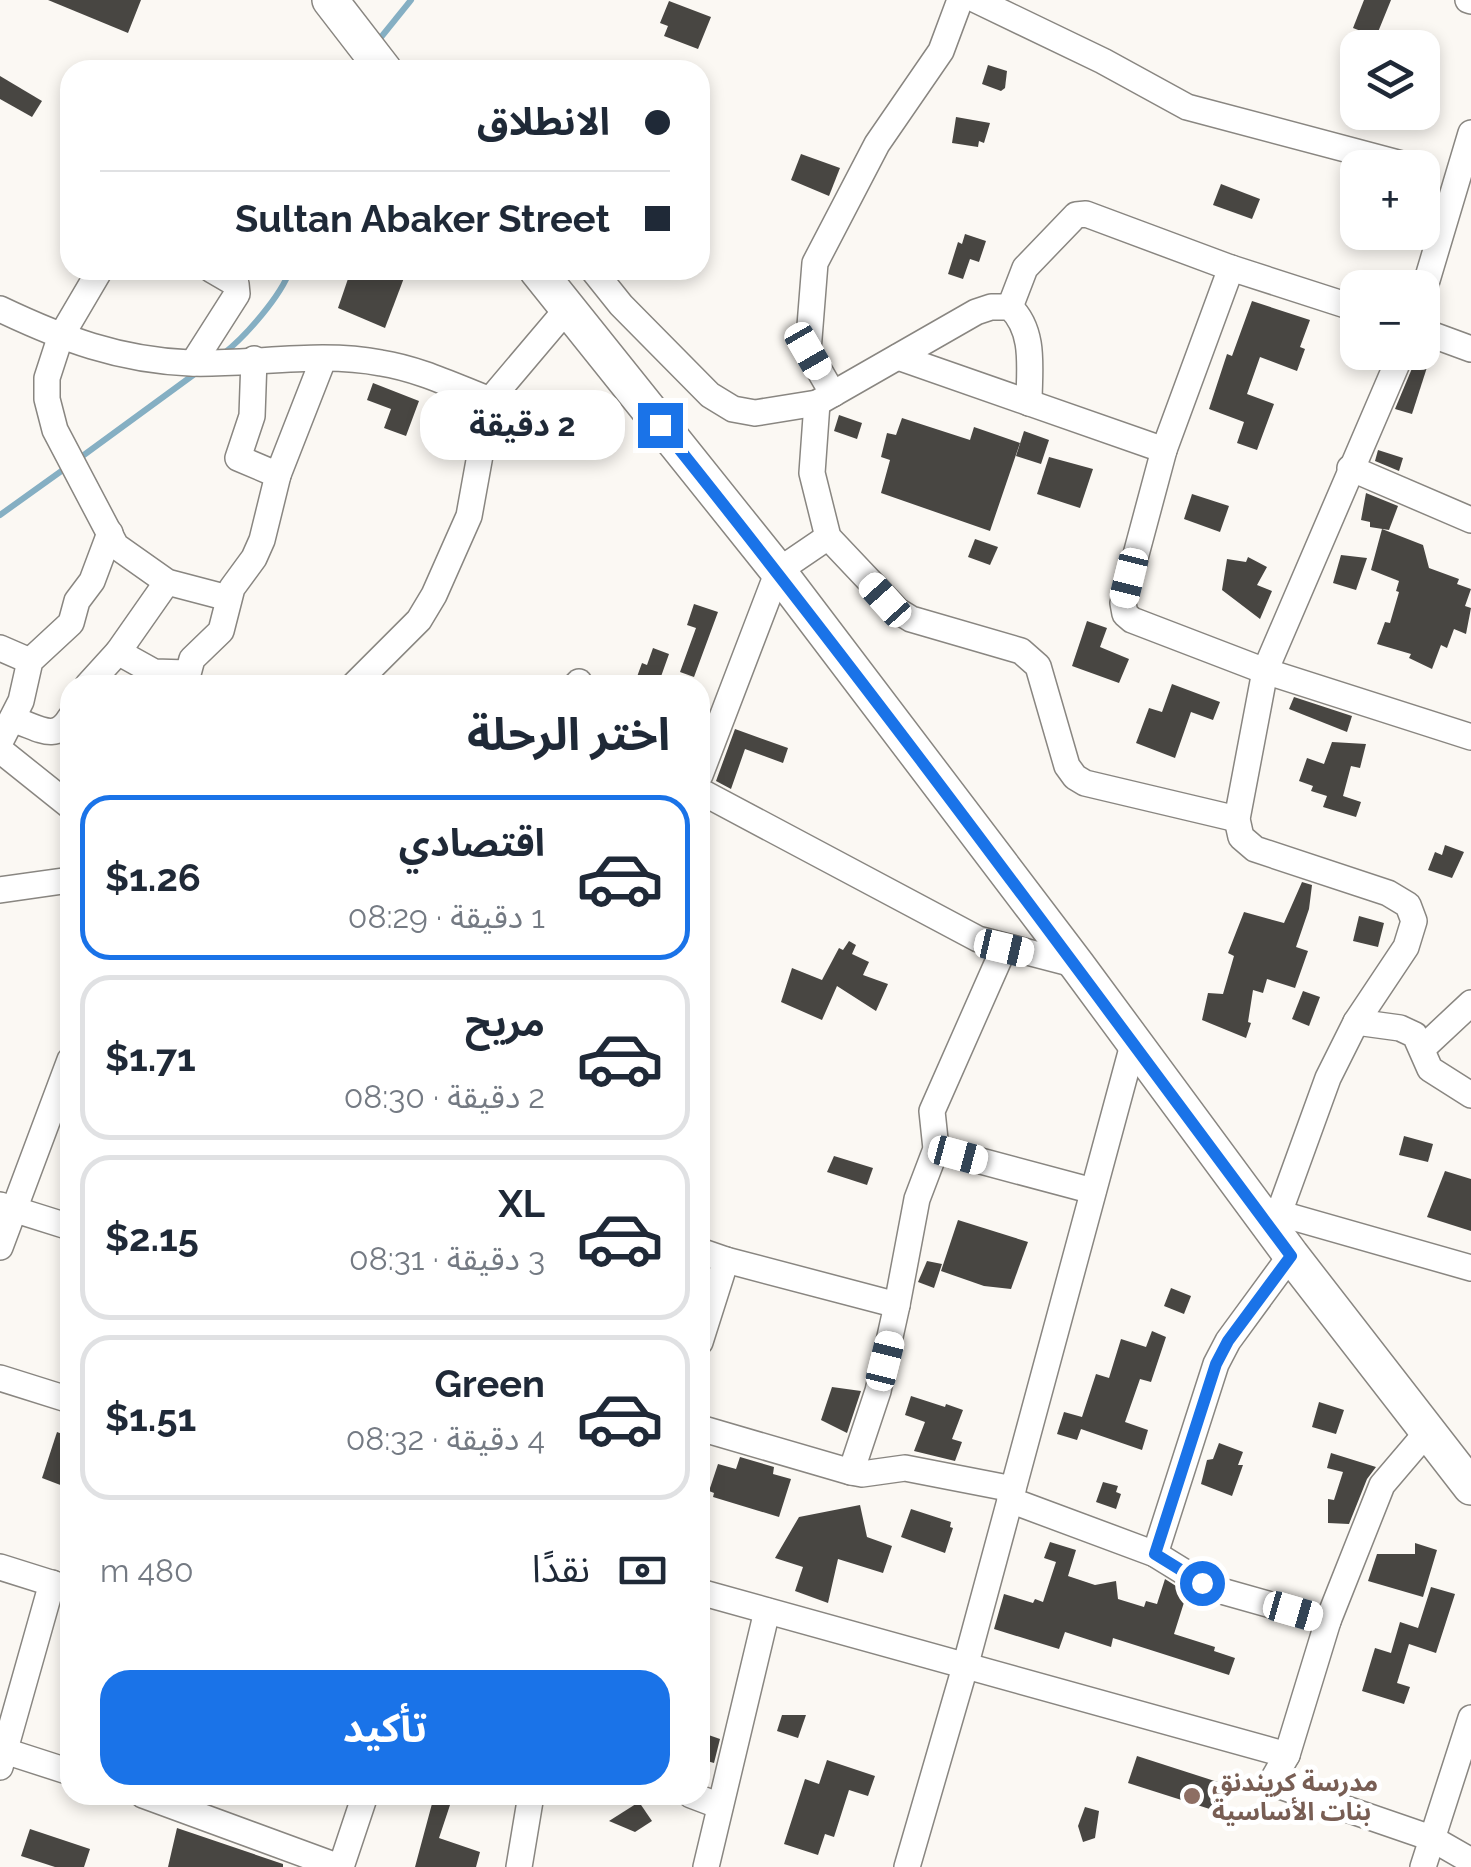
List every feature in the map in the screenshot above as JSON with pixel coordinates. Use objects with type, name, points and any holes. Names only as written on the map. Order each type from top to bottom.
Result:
[{"type":"highway","points":[[330,0],[376,60]]},
{"type":"highway","points":[[545,280],[778,571],[1266,1210],[1291,1256],[1471,1487]]},
{"type":"street","points":[[960,0],[941,51],[877,144],[815,264],[808,351],[825,399],[812,473],[828,537],[898,612],[1032,657],[1067,766],[1075,778],[1085,784],[1237,819]]},
{"type":"street","points":[[976,0],[1104,60],[1187,106],[1352,150]]},
{"type":"street","points":[[1432,270],[1464,181],[1471,132]]},
{"type":"street","points":[[1440,174],[1464,181]]},
{"type":"street","points":[[1010,307],[1025,268],[1076,215],[1086,214],[1340,303]]},
{"type":"street","points":[[1231,268],[1164,450],[1123,603],[1125,614],[1265,671],[1471,737]]},
{"type":"street","points":[[94,280],[60,338],[48,378],[47,399],[55,430],[116,546],[126,556],[167,582],[228,598]]},
{"type":"street","points":[[192,363],[237,294],[236,284],[229,280]]},
{"type":"street","points":[[601,280],[710,395],[733,409],[755,413],[825,399],[976,312],[1010,307]]},
{"type":"street","points":[[1010,307],[1026,330],[1029,403]]},
{"type":"street","points":[[364,675],[419,620],[434,594],[469,516],[490,400],[567,308]]},
{"type":"street","points":[[0,309],[60,338],[113,354],[192,363],[254,359],[378,362],[410,369],[490,400]]},
{"type":"street","points":[[1440,338],[1471,349]]},
{"type":"street","points":[[898,357],[1164,450]]},
{"type":"street","points":[[254,359],[252,416],[238,458],[278,475]]},
{"type":"street","points":[[187,675],[192,659],[221,631],[228,598],[262,540],[278,475],[323,360]]},
{"type":"street","points":[[1394,370],[1265,671],[1237,819],[1241,837],[1255,849],[1388,893],[1408,905],[1414,920],[1406,947],[1356,1022],[1266,1210],[1471,1268]]},
{"type":"street","points":[[1350,468],[1471,520]]},
{"type":"street","points":[[60,797],[0,746],[14,720],[30,661],[72,623],[74,607],[92,581],[110,533]]},
{"type":"street","points":[[710,749],[778,571],[828,537]]},
{"type":"street","points":[[97,675],[167,582]]},
{"type":"street","points":[[0,648],[30,661]]},
{"type":"street","points":[[118,652],[154,672],[168,675]]},
{"type":"street","points":[[14,720],[54,733],[60,731]]},
{"type":"street","points":[[710,796],[978,939],[1077,965]]},
{"type":"street","points":[[0,890],[60,881]]},
{"type":"street","points":[[851,1472],[878,1391],[917,1199],[936,1149],[931,1123],[935,1101],[1004,948]]},
{"type":"street","points":[[1423,1048],[1471,1003]]},
{"type":"street","points":[[1356,1022],[1400,1028],[1416,1035],[1430,1069],[1471,1095]]},
{"type":"street","points":[[907,1867],[1134,1042]]},
{"type":"street","points":[[0,1247],[8,1207],[60,1084]]},
{"type":"street","points":[[936,1149],[1093,1190]]},
{"type":"street","points":[[8,1207],[60,1224]]},
{"type":"street","points":[[710,1254],[897,1305]]},
{"type":"street","points":[[1155,1554],[1216,1364],[1228,1341],[1291,1256]]},
{"type":"street","points":[[710,1310],[726,1260]]},
{"type":"street","points":[[0,1378],[60,1397]]},
{"type":"street","points":[[710,1431],[862,1474],[905,1468],[956,1475],[1012,1494],[1155,1554],[1202,1583],[1328,1621]]},
{"type":"street","points":[[1428,1431],[1382,1485],[1328,1621],[1287,1755],[1272,1783],[1432,1838],[1471,1861]]},
{"type":"street","points":[[0,1567],[60,1586]]},
{"type":"street","points":[[60,1589],[2,1759],[60,1770]]},
{"type":"street","points":[[710,1595],[1287,1755]]},
{"type":"street","points":[[706,1867],[767,1611]]},
{"type":"street","points":[[1423,1867],[1471,1718]]},
{"type":"street","points":[[710,1802],[720,1806]]},
{"type":"street","points":[[187,1805],[340,1867],[361,1805]]},
{"type":"street","points":[[518,1867],[530,1805]]},
{"type":"building","points":[[48,0],[141,0],[128,33]]},
{"type":"building","points":[[1364,0],[1391,0],[1379,30],[1353,28]]},
{"type":"building","points":[[669,1],[711,17],[698,49],[664,36],[668,26],[660,23]]},
{"type":"building","points":[[988,65],[1007,71],[1001,91],[982,84]]},
{"type":"building","points":[[0,76],[42,101],[32,117],[0,99]]},
{"type":"building","points":[[956,117],[990,123],[984,143],[979,141],[978,147],[952,143]]},
{"type":"building","points":[[801,154],[840,168],[829,196],[791,180]]},
{"type":"building","points":[[1221,184],[1260,199],[1252,219],[1213,205]]},
{"type":"building","points":[[965,234],[986,241],[979,262],[970,259],[963,279],[948,274],[958,242],[962,244]]},
{"type":"building","points":[[348,280],[403,280],[385,328],[338,308]]},
{"type":"building","points":[[1252,301],[1310,320],[1300,347],[1305,349],[1297,371],[1260,357],[1247,394],[1274,404],[1257,450],[1237,443],[1244,422],[1209,409],[1227,354],[1232,356]]},
{"type":"building","points":[[1411,370],[1426,370],[1412,414],[1395,409]]},
{"type":"building","points":[[373,383],[419,401],[406,436],[384,428],[391,409],[367,400]]},
{"type":"building","points":[[839,415],[862,423],[857,439],[834,431]]},
{"type":"building","points":[[902,418],[970,440],[974,427],[1020,443],[990,531],[881,493],[890,460],[881,457],[887,433],[896,435]]},
{"type":"building","points":[[1024,431],[1049,440],[1041,464],[1016,456]]},
{"type":"building","points":[[1378,450],[1403,458],[1399,471],[1375,461]]},
{"type":"building","points":[[1049,457],[1093,469],[1080,508],[1037,494]]},
{"type":"building","points":[[1366,493],[1398,506],[1389,530],[1370,527],[1370,522],[1361,520]]},
{"type":"building","points":[[1192,494],[1229,506],[1220,532],[1184,519]]},
{"type":"building","points":[[1382,529],[1423,545],[1429,568],[1459,579],[1457,584],[1471,589],[1465,606],[1471,608],[1466,634],[1454,629],[1447,648],[1441,645],[1432,669],[1409,658],[1411,654],[1377,644],[1385,622],[1390,623],[1399,592],[1399,581],[1371,570]]},
{"type":"building","points":[[975,539],[998,547],[990,565],[968,557]]},
{"type":"building","points":[[1341,555],[1367,558],[1356,590],[1333,583]]},
{"type":"building","points":[[1248,557],[1267,567],[1257,585],[1272,591],[1260,619],[1222,590],[1227,559],[1246,562]]},
{"type":"building","points":[[694,604],[718,612],[695,675],[680,672],[696,628],[687,625]]},
{"type":"building","points":[[1087,621],[1107,628],[1100,647],[1129,659],[1119,683],[1072,666]]},
{"type":"building","points":[[653,648],[669,654],[662,675],[638,675],[642,663],[647,665]]},
{"type":"building","points":[[1172,684],[1220,702],[1213,720],[1191,712],[1175,758],[1136,743],[1149,708],[1162,712]]},
{"type":"building","points":[[1294,697],[1352,716],[1347,732],[1289,709]]},
{"type":"building","points":[[735,729],[788,748],[783,763],[745,749],[731,789],[716,781]]},
{"type":"building","points":[[1332,742],[1366,744],[1360,768],[1351,766],[1343,796],[1361,802],[1356,817],[1323,807],[1327,796],[1311,791],[1313,786],[1299,781],[1307,758],[1324,764]]},
{"type":"building","points":[[1445,845],[1464,852],[1452,878],[1428,870],[1435,852],[1442,855]]},
{"type":"building","points":[[1302,882],[1312,885],[1309,909],[1296,947],[1308,951],[1295,988],[1267,979],[1263,993],[1253,990],[1246,1038],[1202,1020],[1208,993],[1223,994],[1234,956],[1228,953],[1244,912],[1284,923]]},
{"type":"building","points":[[1359,916],[1384,923],[1378,947],[1353,941]]},
{"type":"building","points":[[849,941],[856,945],[852,954],[869,962],[863,975],[888,984],[876,1011],[837,986],[822,1020],[781,1002],[792,968],[822,980],[839,948],[843,950]]},
{"type":"building","points":[[1303,991],[1320,997],[1309,1026],[1292,1019]]},
{"type":"building","points":[[1404,1136],[1433,1144],[1428,1162],[1399,1155]]},
{"type":"building","points":[[834,1156],[873,1168],[867,1185],[827,1172]]},
{"type":"building","points":[[1445,1171],[1471,1179],[1471,1231],[1427,1217]]},
{"type":"building","points":[[958,1220],[1028,1242],[1011,1289],[984,1286],[941,1271]]},
{"type":"building","points":[[927,1261],[942,1264],[934,1288],[918,1282]]},
{"type":"building","points":[[1171,1288],[1191,1296],[1184,1314],[1164,1306]]},
{"type":"building","points":[[1152,1331],[1166,1337],[1151,1382],[1140,1379],[1125,1422],[1148,1430],[1142,1450],[1081,1429],[1077,1440],[1057,1434],[1064,1412],[1082,1417],[1096,1374],[1109,1378],[1121,1339],[1146,1347]]},
{"type":"building","points":[[832,1387],[861,1391],[847,1433],[821,1420]]},
{"type":"building","points":[[911,1396],[963,1410],[952,1439],[962,1442],[955,1461],[914,1451],[925,1422],[905,1415]]},
{"type":"building","points":[[1319,1402],[1344,1410],[1336,1434],[1312,1427]]},
{"type":"building","points":[[57,1432],[60,1485],[42,1478]]},
{"type":"building","points":[[1219,1443],[1243,1452],[1238,1465],[1243,1465],[1232,1496],[1201,1484],[1207,1460],[1213,1459]]},
{"type":"building","points":[[1331,1453],[1376,1467],[1349,1524],[1328,1523],[1328,1499],[1334,1500],[1343,1472],[1327,1468]]},
{"type":"building","points":[[740,1457],[774,1467],[773,1474],[791,1479],[779,1517],[713,1497],[710,1488],[718,1464],[736,1469]]},
{"type":"building","points":[[1103,1482],[1118,1486],[1116,1492],[1121,1494],[1116,1509],[1096,1502]]},
{"type":"building","points":[[860,1505],[867,1537],[892,1546],[883,1573],[838,1559],[828,1603],[795,1591],[803,1567],[775,1558],[799,1517]]},
{"type":"building","points":[[911,1509],[951,1522],[953,1528],[945,1553],[901,1537]]},
{"type":"building","points":[[1050,1542],[1076,1550],[1068,1576],[1095,1585],[1116,1581],[1118,1599],[1144,1607],[1146,1601],[1157,1604],[1165,1579],[1187,1593],[1174,1634],[1235,1658],[1229,1675],[1113,1638],[1111,1647],[1065,1632],[1059,1649],[994,1629],[1004,1594],[1043,1602],[1056,1562],[1044,1558]]},
{"type":"building","points":[[1415,1543],[1437,1550],[1423,1597],[1368,1581],[1377,1554],[1415,1554]]},
{"type":"building","points":[[1431,1587],[1455,1594],[1436,1653],[1409,1644],[1397,1683],[1410,1687],[1404,1704],[1362,1691],[1375,1648],[1391,1653],[1400,1622],[1418,1628]]},
{"type":"building","points":[[782,1715],[806,1715],[798,1738],[777,1731]]},
{"type":"building","points":[[710,1736],[720,1739],[714,1763],[710,1762]]},
{"type":"building","points":[[1137,1756],[1224,1784],[1216,1811],[1128,1783]]},
{"type":"building","points":[[827,1760],[875,1776],[868,1796],[849,1790],[834,1837],[825,1834],[818,1855],[784,1844],[805,1779],[819,1784]]},
{"type":"building","points":[[432,1805],[450,1805],[439,1838],[480,1852],[476,1867],[415,1867]]},
{"type":"building","points":[[634,1805],[641,1805],[652,1821],[635,1832],[609,1821]]},
{"type":"building","points":[[1085,1807],[1099,1811],[1095,1838],[1083,1842],[1078,1826]]},
{"type":"building","points":[[177,1828],[283,1864],[283,1867],[168,1867]]},
{"type":"building","points":[[30,1829],[90,1849],[84,1867],[55,1867],[21,1856]]},
{"type":"waterway","points":[[382,36],[411,0]]},
{"type":"waterway","points":[[223,354],[261,315],[285,280]]},
{"type":"waterway","points":[[77,460],[196,373]]},
{"type":"waterway","points":[[0,515],[67,467]]},
{"type":"place","name":"مدرسة كريندنق بنات الأساسية","points":[[1192,1796]]},
{"type":"route","points":[[660,425],[778,571],[1077,965],[1291,1256],[1228,1341],[1216,1364],[1155,1554],[1202,1583]]}]
